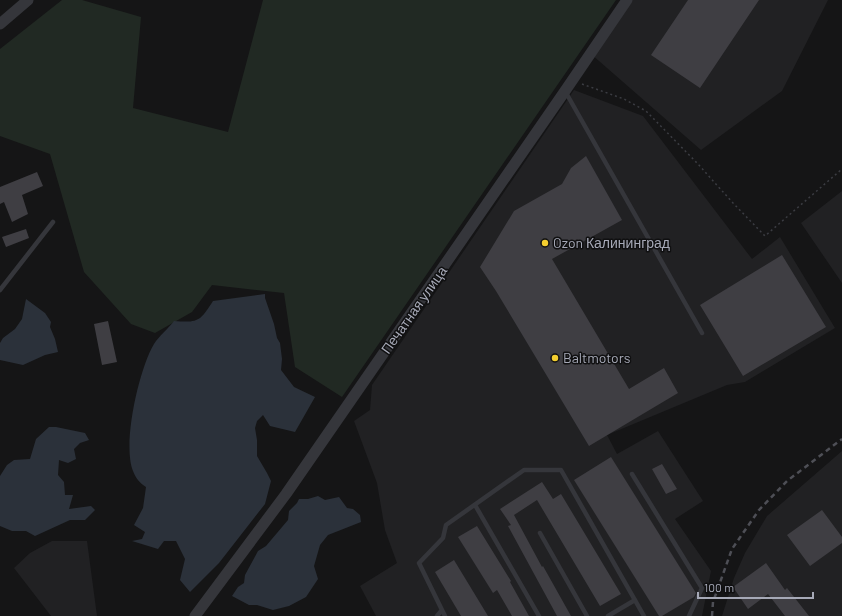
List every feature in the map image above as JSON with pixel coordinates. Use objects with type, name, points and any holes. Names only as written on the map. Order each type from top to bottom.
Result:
[{"type":"street","points":[[0,24],[28,0]]},
{"type":"street","name":"Печатная улица","points":[[195,616],[286,494],[627,0]]},
{"type":"lane","points":[[565,91],[702,333]]},
{"type":"lane","points":[[0,290],[53,222]]},
{"type":"lane","points":[[445,616],[419,563],[443,538],[446,525],[524,470],[561,470],[644,616]]},
{"type":"lane","points":[[632,474],[702,588],[689,616]]},
{"type":"lane","points":[[475,505],[539,616]]},
{"type":"lane","points":[[540,533],[586,616]]},
{"type":"lane","points":[[608,616],[635,600]]},
{"type":"lane","points":[[437,616],[442,610]]},
{"type":"path","points":[[573,80],[624,99],[646,110],[765,236],[842,169]]},
{"type":"shaded area","points":[[62,0],[82,0],[141,17],[133,108],[228,132],[263,0],[616,0],[342,397],[295,367],[284,293],[212,285],[192,312],[155,333],[131,324],[84,272],[50,154],[0,136],[0,49]]},
{"type":"shaded area","points":[[628,0],[828,0],[782,91],[701,150],[591,54]]},
{"type":"shaded area","points":[[574,90],[643,116],[752,259],[780,237],[835,328],[745,382],[727,385],[607,435],[617,454],[658,431],[703,501],[675,519],[711,571],[702,616],[376,616],[360,586],[397,563],[385,530],[377,483],[354,421],[370,410],[372,385]]},
{"type":"shaded area","points":[[842,191],[842,283],[801,223]]},
{"type":"shaded area","points":[[265,294],[277,338],[280,343],[282,359],[281,370],[294,387],[315,397],[295,432],[270,426],[263,415],[257,421],[255,428],[257,456],[271,481],[265,504],[219,563],[190,592],[180,580],[185,559],[176,541],[164,541],[158,549],[132,541],[142,539],[145,532],[134,525],[143,508],[146,487],[135,476],[130,459],[131,426],[138,388],[148,356],[154,344],[174,321],[189,322],[202,317],[213,301]]},
{"type":"shaded area","points":[[26,299],[45,313],[51,322],[50,327],[58,352],[45,355],[23,365],[0,360],[0,343],[3,338],[15,329],[22,319]]},
{"type":"shaded area","points":[[49,427],[85,433],[89,440],[80,443],[74,449],[76,459],[68,463],[59,460],[58,475],[64,482],[65,495],[73,495],[69,509],[91,506],[95,510],[85,520],[70,520],[35,536],[26,531],[12,531],[0,526],[0,476],[7,465],[14,460],[30,459],[36,439]]},
{"type":"shaded area","points":[[842,451],[842,616],[722,616],[734,578],[745,553],[767,516]]},
{"type":"shaded area","points":[[318,496],[325,500],[339,497],[347,508],[353,509],[360,515],[361,522],[328,535],[320,545],[314,566],[318,579],[306,597],[289,606],[273,610],[257,605],[249,605],[232,596],[238,587],[244,583],[245,575],[258,551],[266,546],[288,520],[289,511],[299,499],[308,499]]},
{"type":"shaded area","points":[[52,541],[87,541],[97,616],[51,616],[14,568],[30,553]]},
{"type":"building","points":[[688,0],[759,0],[700,88],[651,55]]},
{"type":"building","points":[[586,156],[622,220],[552,259],[629,389],[664,368],[678,393],[589,446],[480,267],[514,211],[562,184],[571,168]]},
{"type":"building","points":[[37,172],[43,186],[22,195],[28,214],[12,222],[4,202],[0,204],[0,187]]},
{"type":"building","points":[[26,229],[29,238],[6,247],[2,237]]},
{"type":"building","points":[[782,255],[826,327],[743,376],[700,305]]},
{"type":"building","points":[[108,321],[117,362],[102,365],[94,324]]},
{"type":"building","points":[[611,457],[696,593],[694,597],[662,616],[659,616],[574,480]]},
{"type":"building","points":[[662,464],[677,489],[666,494],[652,469]]},
{"type":"building","points":[[542,482],[553,499],[561,494],[621,594],[600,606],[537,500],[514,515],[571,616],[557,616],[508,526],[511,525],[500,509]]},
{"type":"building","points":[[822,510],[842,537],[842,543],[810,566],[787,535]]},
{"type":"building","points":[[477,526],[511,581],[510,582],[529,616],[512,616],[497,590],[493,593],[458,537]]},
{"type":"building","points":[[454,560],[488,616],[461,616],[435,572]]},
{"type":"building","points":[[766,563],[785,590],[787,588],[809,616],[785,616],[768,594],[748,609],[733,587]]},
{"type":"railway","points":[[712,616],[713,602],[732,549],[759,510],[787,481],[842,439]]},
{"type":"place","name":"Ozon Калининград","points":[[545,243]]},
{"type":"place","name":"Baltmotors","points":[[555,358]]}]
